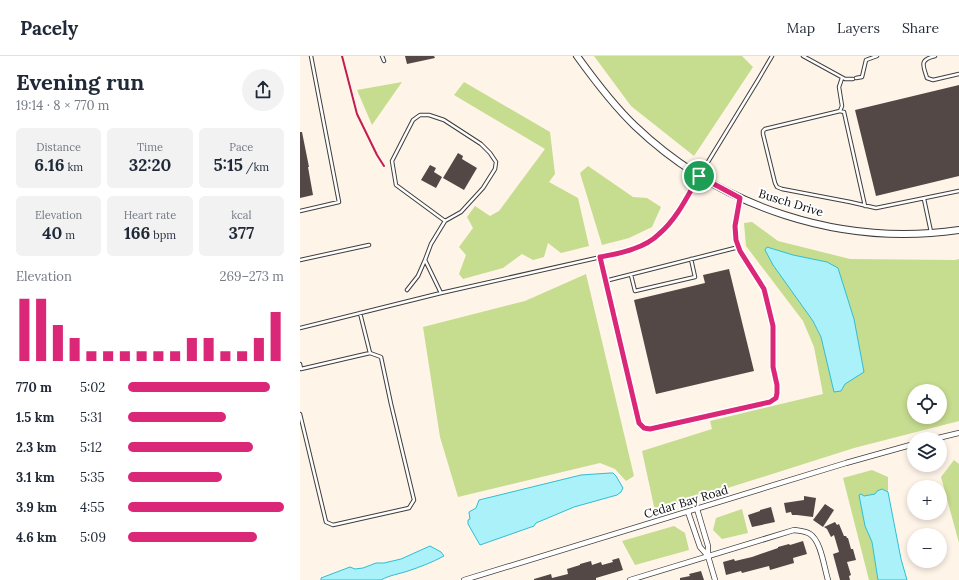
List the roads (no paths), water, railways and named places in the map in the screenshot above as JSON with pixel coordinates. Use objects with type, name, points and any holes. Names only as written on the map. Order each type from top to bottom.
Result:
[{"type":"street","name":"Busch Drive","points":[[577,56],[596,83],[617,108],[662,150],[699,176],[740,198],[774,212],[837,228],[888,234],[931,233],[959,230]]},
{"type":"street","points":[[947,436],[959,433]]},
{"type":"street","name":"Cedar Bay Road","points":[[464,580],[846,463],[907,446]]},
{"type":"street","points":[[697,509],[708,546],[708,556],[715,580]]},
{"type":"street","points":[[688,512],[700,547],[708,556]]},
{"type":"street","points":[[630,580],[794,530],[803,531],[814,537],[819,545],[828,580]]},
{"type":"lane","points":[[300,211],[339,202],[311,56]]},
{"type":"lane","points":[[382,56],[384,61]]},
{"type":"lane","points":[[300,328],[440,293],[632,250],[645,243],[659,234],[678,211],[772,56]]},
{"type":"lane","points":[[803,56],[845,79],[862,77],[866,60],[876,56]]},
{"type":"lane","points":[[935,56],[927,58],[924,62],[923,65],[927,78],[933,80],[959,74]]},
{"type":"lane","points":[[840,111],[842,106],[840,87],[842,78]]},
{"type":"lane","points":[[865,206],[844,112],[840,111],[765,129],[763,131],[775,183],[777,187],[782,189],[865,206],[876,208],[959,191]]},
{"type":"lane","points":[[407,290],[418,276],[432,244],[445,221],[461,212],[483,188],[495,169],[496,162],[481,144],[444,120],[429,115],[420,115],[413,120],[392,161],[396,185],[445,221]]},
{"type":"lane","points":[[600,257],[639,423],[644,428],[650,429],[770,402],[776,398],[777,393],[777,385],[773,367],[773,326],[764,289],[740,251],[736,240],[735,226],[740,198]]},
{"type":"lane","points":[[924,199],[931,233]]},
{"type":"lane","points":[[300,260],[369,245]]},
{"type":"lane","points":[[605,281],[739,246]]},
{"type":"lane","points":[[631,275],[635,291],[694,277],[691,259]]},
{"type":"lane","points":[[425,260],[440,293]]},
{"type":"lane","points":[[360,313],[370,353]]},
{"type":"lane","points":[[300,364],[301,369],[370,353],[381,357],[414,500],[409,508],[333,525],[326,522],[300,414]]},
{"type":"water","points":[[767,247],[793,255],[827,262],[838,268],[854,319],[864,372],[845,384],[841,391],[834,392],[821,337],[813,321],[773,265],[765,250]]},
{"type":"water","points":[[613,473],[623,488],[617,495],[574,507],[536,523],[534,526],[480,545],[468,524],[468,520],[470,519],[469,512],[476,508],[479,500],[581,475]]},
{"type":"water","points":[[882,489],[888,492],[901,559],[907,580],[878,580],[872,542],[865,526],[859,495],[861,494],[864,496],[875,494],[877,491]]},
{"type":"water","points":[[430,546],[441,552],[444,556],[422,566],[381,580],[321,580],[321,578],[350,567],[355,569],[363,568],[376,563],[384,563],[401,559]]},
{"type":"railway","points":[[342,56],[357,114],[384,166]]}]
